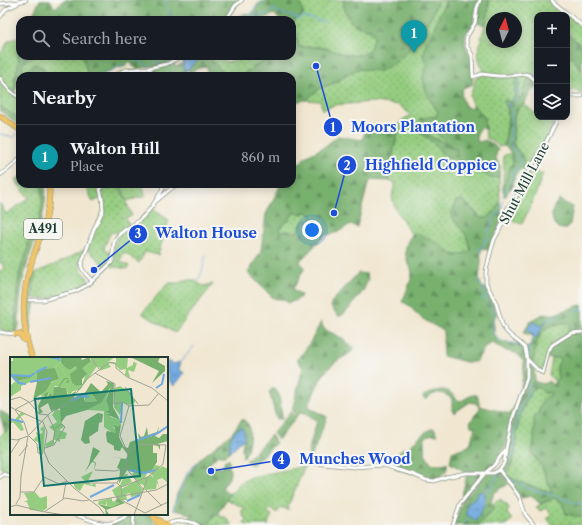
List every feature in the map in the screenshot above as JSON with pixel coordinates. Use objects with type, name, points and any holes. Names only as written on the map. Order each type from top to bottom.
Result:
[{"type":"highway","points":[[0,112],[16,124]]},
{"type":"highway","points":[[0,116],[16,127]]},
{"type":"highway","name":"A491","points":[[29,357],[22,328],[21,309],[23,283],[45,213],[47,188]]},
{"type":"highway","name":"A491","points":[[32,357],[25,328],[25,293],[31,264],[47,216],[49,204],[48,188]]},
{"type":"highway","points":[[24,306],[29,300],[27,299],[25,293]]},
{"type":"highway","points":[[16,334],[21,331],[22,328]]},
{"type":"highway","points":[[16,334],[20,334],[24,340]]},
{"type":"highway","points":[[153,515],[163,524]]},
{"type":"highway","points":[[157,515],[163,524]]},
{"type":"street","points":[[0,17],[6,9],[13,4],[26,0]]},
{"type":"street","points":[[229,16],[235,6],[242,0]]},
{"type":"street","points":[[480,0],[477,8],[475,23],[466,40],[472,56],[473,77],[482,74],[498,76],[526,74],[534,79]]},
{"type":"street","points":[[552,0],[582,26]]},
{"type":"street","points":[[0,4],[13,4]]},
{"type":"street","points":[[121,72],[167,64],[174,60]]},
{"type":"street","points":[[149,68],[152,72]]},
{"type":"street","points":[[0,78],[16,96]]},
{"type":"street","points":[[570,96],[582,96]]},
{"type":"street","name":"Shut Mill Lane","points":[[453,525],[460,504],[485,472],[494,465],[506,449],[512,420],[527,378],[528,360],[526,351],[523,345],[505,330],[502,324],[496,304],[486,283],[486,271],[494,240],[504,220],[506,211],[519,192],[556,120]]},
{"type":"street","points":[[0,175],[16,162]]},
{"type":"street","points":[[92,281],[81,266],[94,229],[103,210],[100,188]]},
{"type":"street","points":[[156,201],[163,188]]},
{"type":"street","points":[[29,300],[43,300],[76,291],[89,284],[112,262],[115,240],[124,230],[139,220],[156,201],[171,188]]},
{"type":"street","points":[[0,332],[5,334],[16,334]]},
{"type":"street","points":[[528,360],[538,371],[543,373],[548,352],[552,345],[571,333],[582,332]]},
{"type":"street","points":[[314,463],[354,467],[384,465],[426,480],[434,481],[466,473],[494,473],[499,470],[504,463],[506,449]]},
{"type":"street","points":[[499,470],[520,498],[526,514],[534,525]]},
{"type":"street","points":[[0,477],[4,474],[10,477]]},
{"type":"street","points":[[76,515],[92,521],[108,524],[128,515]]},
{"type":"street","points":[[133,525],[134,515]]},
{"type":"street","points":[[163,524],[184,521],[198,525]]},
{"type":"green space","points":[[40,0],[50,0],[55,8],[64,0],[241,0],[228,16],[30,16]]},
{"type":"green space","points":[[265,0],[291,0],[299,2],[304,15],[296,19],[296,16],[276,16],[274,14],[270,16],[239,16],[246,13],[251,15],[258,4]]},
{"type":"green space","points":[[291,0],[343,0],[345,12],[364,28],[370,29],[374,36],[372,44],[366,52],[361,55],[348,55],[321,47],[298,47],[296,36],[296,16],[294,16]]},
{"type":"green space","points":[[343,0],[438,0],[432,15],[410,48],[398,61],[381,71],[357,69],[334,83],[320,88],[306,100],[296,101],[296,72],[246,72],[262,62],[263,60],[296,60],[296,35],[299,47],[321,47],[348,55],[361,55],[366,52],[372,44],[374,36],[370,29],[355,25],[345,11]]},
{"type":"green space","points":[[438,0],[446,0],[426,43],[429,65],[425,70],[424,82],[428,95],[438,112],[436,117],[419,119],[429,125],[444,141],[462,154],[420,129],[419,132],[435,144],[442,154],[476,168],[490,178],[499,177],[500,202],[488,218],[481,218],[473,209],[451,216],[466,235],[471,249],[467,253],[455,255],[451,254],[437,243],[414,233],[412,235],[395,208],[392,197],[395,182],[389,181],[392,158],[401,121],[411,115],[399,105],[373,102],[334,105],[323,110],[320,101],[306,100],[320,88],[334,83],[357,69],[380,71],[421,31],[432,15]]},
{"type":"green space","points":[[446,0],[479,0],[476,7],[473,24],[465,35],[465,44],[473,64],[472,85],[465,87],[461,94],[466,107],[472,108],[473,105],[484,117],[485,130],[482,127],[477,134],[477,140],[478,142],[485,140],[493,144],[498,150],[496,156],[500,166],[499,177],[490,178],[476,168],[442,154],[435,144],[419,132],[419,129],[458,151],[444,141],[429,125],[419,119],[436,117],[438,112],[428,95],[424,82],[423,76],[428,65],[423,57],[426,43]]},
{"type":"green space","points":[[482,0],[489,1],[485,25],[477,23]]},
{"type":"green space","points":[[488,0],[551,0],[554,5],[563,12],[534,12],[534,78],[529,73],[505,76],[484,73],[478,53],[486,22],[486,48],[522,48],[522,12],[488,12]]},
{"type":"green space","points":[[570,17],[580,25],[582,29],[582,46],[570,36]]},
{"type":"green space","points":[[570,36],[582,46],[582,71],[570,56]]},
{"type":"green space","points":[[16,38],[16,60],[19,61],[14,80],[16,84],[13,91],[0,76],[0,54],[8,41]]},
{"type":"green space","points":[[570,56],[582,71],[582,94],[579,94],[580,93],[574,90],[570,92]]},
{"type":"green space","points":[[26,60],[84,60],[87,72],[43,72],[44,68],[24,72],[22,65]]},
{"type":"green space","points":[[26,60],[22,65],[24,72],[16,72],[19,61]]},
{"type":"green space","points":[[170,60],[160,64],[136,69],[130,61],[124,67],[118,67],[107,72],[87,72],[84,61]]},
{"type":"green space","points":[[198,60],[212,60],[223,72],[208,72],[208,66],[190,72],[154,72],[154,67],[173,61],[176,67],[183,63],[184,70],[188,70]]},
{"type":"green space","points":[[212,60],[224,60],[226,62],[235,60],[263,60],[262,62],[247,72],[223,72]]},
{"type":"green space","points":[[35,64],[44,68],[43,72],[24,72]]},
{"type":"green space","points":[[142,71],[142,72],[124,72]]},
{"type":"green space","points":[[481,75],[504,78],[521,75],[527,77],[528,79],[520,100],[517,96],[520,83],[515,84],[515,96],[511,102],[505,100],[508,117],[504,146],[499,147],[494,142],[486,138],[484,117],[471,102],[470,95],[475,79]]},
{"type":"green space","points":[[527,77],[534,81],[534,87],[524,104],[517,109],[514,117],[513,141],[528,170],[527,172],[522,169],[515,174],[513,187],[509,190],[505,197],[503,190],[507,174],[513,163],[510,151],[504,146],[508,122],[508,107],[504,102],[505,100],[511,102],[515,96],[515,83],[518,79],[520,82],[517,96],[520,99],[528,79]]},
{"type":"green space","points":[[0,80],[16,94],[16,116],[0,107]]},
{"type":"green space","points":[[16,84],[16,89],[14,92],[13,91]]},
{"type":"green space","points":[[524,104],[534,112],[534,120],[554,120],[544,144],[528,170],[513,141],[514,117],[517,109]]},
{"type":"green space","points":[[0,107],[16,116],[16,122],[0,111]]},
{"type":"green space","points":[[368,124],[398,130],[389,181],[370,180],[357,227],[349,225],[338,232],[325,235],[300,261],[305,267],[293,289],[301,294],[300,298],[288,303],[283,299],[273,298],[248,273],[261,251],[266,214],[279,188],[296,188],[296,162],[300,164],[305,157],[324,147],[338,136],[362,140]],"holes":[[[294,212],[299,214],[307,212],[312,218],[303,222],[297,232],[280,232],[279,229],[290,220]]]},
{"type":"green space","points":[[511,153],[513,163],[507,174],[503,190],[503,156]]},
{"type":"green space","points":[[530,171],[543,173],[535,196],[522,224],[511,220],[514,210],[514,206],[512,204],[522,189]]},
{"type":"green space","points":[[21,188],[42,188],[41,213],[20,272],[15,332],[6,331],[0,329],[0,271],[4,269],[2,263],[0,263],[0,203],[6,214],[29,198]]},
{"type":"green space","points":[[42,188],[45,188],[45,206],[25,273],[19,310],[19,326],[15,332],[17,289],[22,264],[28,249],[27,243],[33,240],[39,219],[42,206]]},
{"type":"green space","points":[[86,188],[99,188],[101,198],[93,202]]},
{"type":"green space","points":[[101,188],[121,188],[132,216],[125,218],[130,225],[126,226],[119,235],[112,232],[109,236],[104,248],[112,254],[111,262],[106,267],[88,250],[94,230],[104,210]]},
{"type":"green space","points":[[144,188],[145,196],[127,201],[122,189]]},
{"type":"green space","points":[[463,200],[481,218],[488,218],[500,202],[502,214],[500,224],[489,251],[482,248],[481,250],[479,275],[481,284],[483,288],[486,288],[497,314],[493,319],[495,335],[501,341],[520,345],[525,351],[527,374],[523,394],[516,407],[505,448],[494,464],[486,471],[466,472],[450,463],[452,452],[470,445],[475,427],[471,426],[470,422],[480,408],[475,403],[470,402],[454,413],[452,411],[452,399],[445,394],[436,393],[427,399],[424,399],[423,396],[444,390],[451,393],[456,399],[461,401],[470,396],[477,395],[480,406],[510,414],[520,389],[524,362],[516,353],[507,351],[492,343],[485,347],[476,362],[466,362],[443,356],[443,330],[424,319],[402,302],[412,275],[406,258],[406,246],[414,233],[435,242],[454,255],[468,252],[471,249],[466,235],[451,216],[456,201]]},
{"type":"green space","points":[[559,200],[573,207],[570,224],[566,229],[558,228],[552,217],[553,209]]},
{"type":"green space","points":[[151,208],[169,220],[158,255],[145,252],[139,263],[124,252],[120,261],[129,266],[127,269],[110,266],[114,259],[114,246],[117,238],[134,225]]},
{"type":"green space","points":[[294,212],[303,214],[307,212],[312,218],[303,222],[297,232],[280,232],[279,229],[287,222]]},
{"type":"green space","points":[[86,249],[80,265],[81,269],[89,280],[72,292],[44,299],[33,298],[35,273]]},
{"type":"green space","points":[[35,273],[33,298],[29,299],[28,291],[31,274]]},
{"type":"green space","points":[[358,273],[367,274],[368,280],[363,291],[348,310],[341,316],[338,316],[331,307],[331,303]]},
{"type":"green space","points":[[185,280],[194,280],[203,286],[213,284],[175,333],[143,314],[143,312],[168,283],[179,283]]},
{"type":"green space","points":[[35,302],[29,334],[27,308],[28,303]]},
{"type":"green space","points":[[582,305],[582,331],[568,333],[569,323],[562,323],[545,328],[537,342],[533,362],[528,359],[526,348],[530,345],[533,336],[523,333],[531,321],[543,314],[548,315],[558,313]],"holes":[[[535,322],[540,326],[544,322],[538,337],[536,338],[533,336],[534,335],[528,332],[527,329]]]},
{"type":"green space","points":[[321,322],[324,329],[344,339],[347,344],[355,348],[326,371],[320,380],[308,406],[327,417],[312,455],[311,464],[307,465],[310,445],[317,421],[303,412],[298,415],[292,410],[303,368],[297,359],[308,346]]},
{"type":"green space","points":[[565,322],[570,324],[568,333],[551,344],[543,372],[540,371],[533,362],[535,347],[541,333],[548,326]]},
{"type":"green space","points":[[582,333],[582,517],[566,514],[563,503],[554,498],[540,504],[531,496],[521,498],[499,470],[505,464],[517,408],[525,392],[529,370],[528,361],[534,368],[535,382],[544,384],[549,381],[552,385],[558,378],[557,370],[561,359],[548,358],[551,347],[569,334]],"holes":[[[535,387],[539,388],[544,393],[550,392],[551,394],[542,402],[539,413],[534,417],[534,440],[532,454],[542,467],[552,493],[508,477],[506,473],[514,459],[518,428],[523,409],[531,392]]]},
{"type":"green space","points":[[552,358],[561,359],[557,365],[558,378],[555,382],[549,375]]},
{"type":"green space","points":[[535,387],[550,392],[551,394],[542,402],[539,407],[539,413],[534,417],[534,440],[532,454],[542,467],[552,493],[514,480],[506,473],[514,459],[518,428],[523,409]]},
{"type":"green space","points":[[275,388],[279,395],[282,419],[277,419],[269,392]]},
{"type":"green space","points":[[0,411],[10,416],[10,428],[5,432]]},
{"type":"green space","points":[[291,412],[297,416],[278,440],[273,433]]},
{"type":"green space","points":[[242,419],[248,424],[250,429],[248,448],[245,456],[243,458],[242,447],[244,440],[239,428],[230,441],[230,451],[226,455],[218,455],[208,465],[222,468],[225,460],[229,459],[229,478],[222,488],[230,494],[217,514],[206,525],[200,525],[188,520],[191,515],[185,512],[173,510],[177,494],[185,478],[200,459],[232,433]]},
{"type":"green space","points":[[10,428],[10,475],[0,467],[0,436]]},
{"type":"green space","points":[[434,428],[438,435],[430,435],[424,439],[426,456],[432,464],[447,463],[447,469],[445,472],[432,479],[395,468],[399,452],[404,448],[409,448],[417,439],[430,429]]},
{"type":"green space","points":[[271,435],[276,443],[252,465],[246,461]]},
{"type":"green space","points":[[305,466],[288,506],[288,510],[281,507],[277,513],[270,508],[267,512],[272,515],[268,523],[269,525],[247,525],[244,523],[246,518],[242,516],[243,513],[241,512],[244,508],[226,499],[240,483],[251,477]]},
{"type":"green space","points":[[499,472],[508,484],[494,493],[491,502],[495,508],[477,525],[453,525],[461,505],[486,474]],"holes":[[[484,493],[486,495],[484,502],[475,520],[467,514],[468,506],[471,500],[476,496]]]},
{"type":"green space","points":[[484,473],[460,504],[467,474]]},
{"type":"green space","points":[[554,498],[563,503],[566,514],[582,517],[582,525],[552,525],[547,518],[551,515],[546,508],[540,511],[536,507]]},
{"type":"green space","points":[[501,499],[509,508],[507,513],[512,520],[505,525],[477,525],[495,508],[492,504]]},
{"type":"green space","points":[[217,514],[225,517],[232,525],[206,525]]},
{"type":"green space","points":[[131,515],[150,515],[156,525],[108,525]]},
{"type":"water","points":[[198,60],[188,70],[184,70],[184,61]]},
{"type":"water","points":[[547,320],[536,338],[528,331],[527,329],[533,322],[540,326]]},
{"type":"water","points":[[168,362],[172,364],[181,362],[179,369],[184,373],[174,386],[168,378]]},
{"type":"water","points":[[241,427],[244,431],[244,440],[230,451],[231,437],[235,431]]},
{"type":"water","points":[[481,491],[484,493],[485,501],[476,521],[466,514],[466,509],[469,502]]},
{"type":"waterway","points":[[165,0],[170,16]]},
{"type":"waterway","points":[[252,14],[260,3],[265,0]]},
{"type":"waterway","points":[[245,16],[266,14],[275,9],[277,12],[290,16]]},
{"type":"waterway","points":[[296,18],[298,20],[303,17],[324,22]]},
{"type":"waterway","points":[[154,64],[162,60]]},
{"type":"waterway","points":[[136,61],[142,62],[149,66]]},
{"type":"waterway","points":[[108,72],[123,65]]},
{"type":"waterway","points":[[489,73],[495,74]]},
{"type":"waterway","points":[[503,196],[512,181],[512,171],[518,168],[520,162],[510,144],[509,139],[512,123],[511,106],[517,95],[516,92],[520,77]]},
{"type":"waterway","points":[[506,102],[507,105],[511,107]]},
{"type":"waterway","points":[[0,134],[10,136],[12,138],[16,135]]},
{"type":"waterway","points":[[502,209],[503,200]]},
{"type":"waterway","points":[[481,252],[479,249],[484,245],[484,240],[488,239],[488,230],[492,225],[492,220],[500,211]]},
{"type":"waterway","points":[[198,280],[206,255]]},
{"type":"waterway","points":[[479,279],[479,283],[484,289],[483,293],[486,298]]},
{"type":"waterway","points":[[481,299],[486,298]]},
{"type":"waterway","points":[[487,301],[491,306],[493,315],[493,334],[501,341],[519,344]]},
{"type":"waterway","points":[[575,311],[582,309]]},
{"type":"waterway","points":[[547,320],[559,316]]},
{"type":"waterway","points":[[529,359],[528,349],[534,337]]},
{"type":"waterway","points":[[181,362],[194,346]]},
{"type":"waterway","points":[[501,471],[513,455],[515,438],[512,434],[516,428],[518,414],[527,397],[529,389],[529,363]]},
{"type":"waterway","points":[[173,511],[188,471],[198,462]]},
{"type":"waterway","points":[[484,493],[489,487],[491,487],[499,473]]},
{"type":"waterway","points":[[508,479],[527,488],[582,504]]},
{"type":"waterway","points":[[462,525],[467,518]]},
{"type":"place","name":"Walton Hill","points":[[414,53]]},
{"type":"place","name":"Moors Plantation","points":[[316,66]]},
{"type":"place","name":"Highfield Coppice","points":[[334,213]]},
{"type":"place","name":"Walton House","points":[[94,270]]},
{"type":"place","name":"Munches Wood","points":[[211,471]]}]
